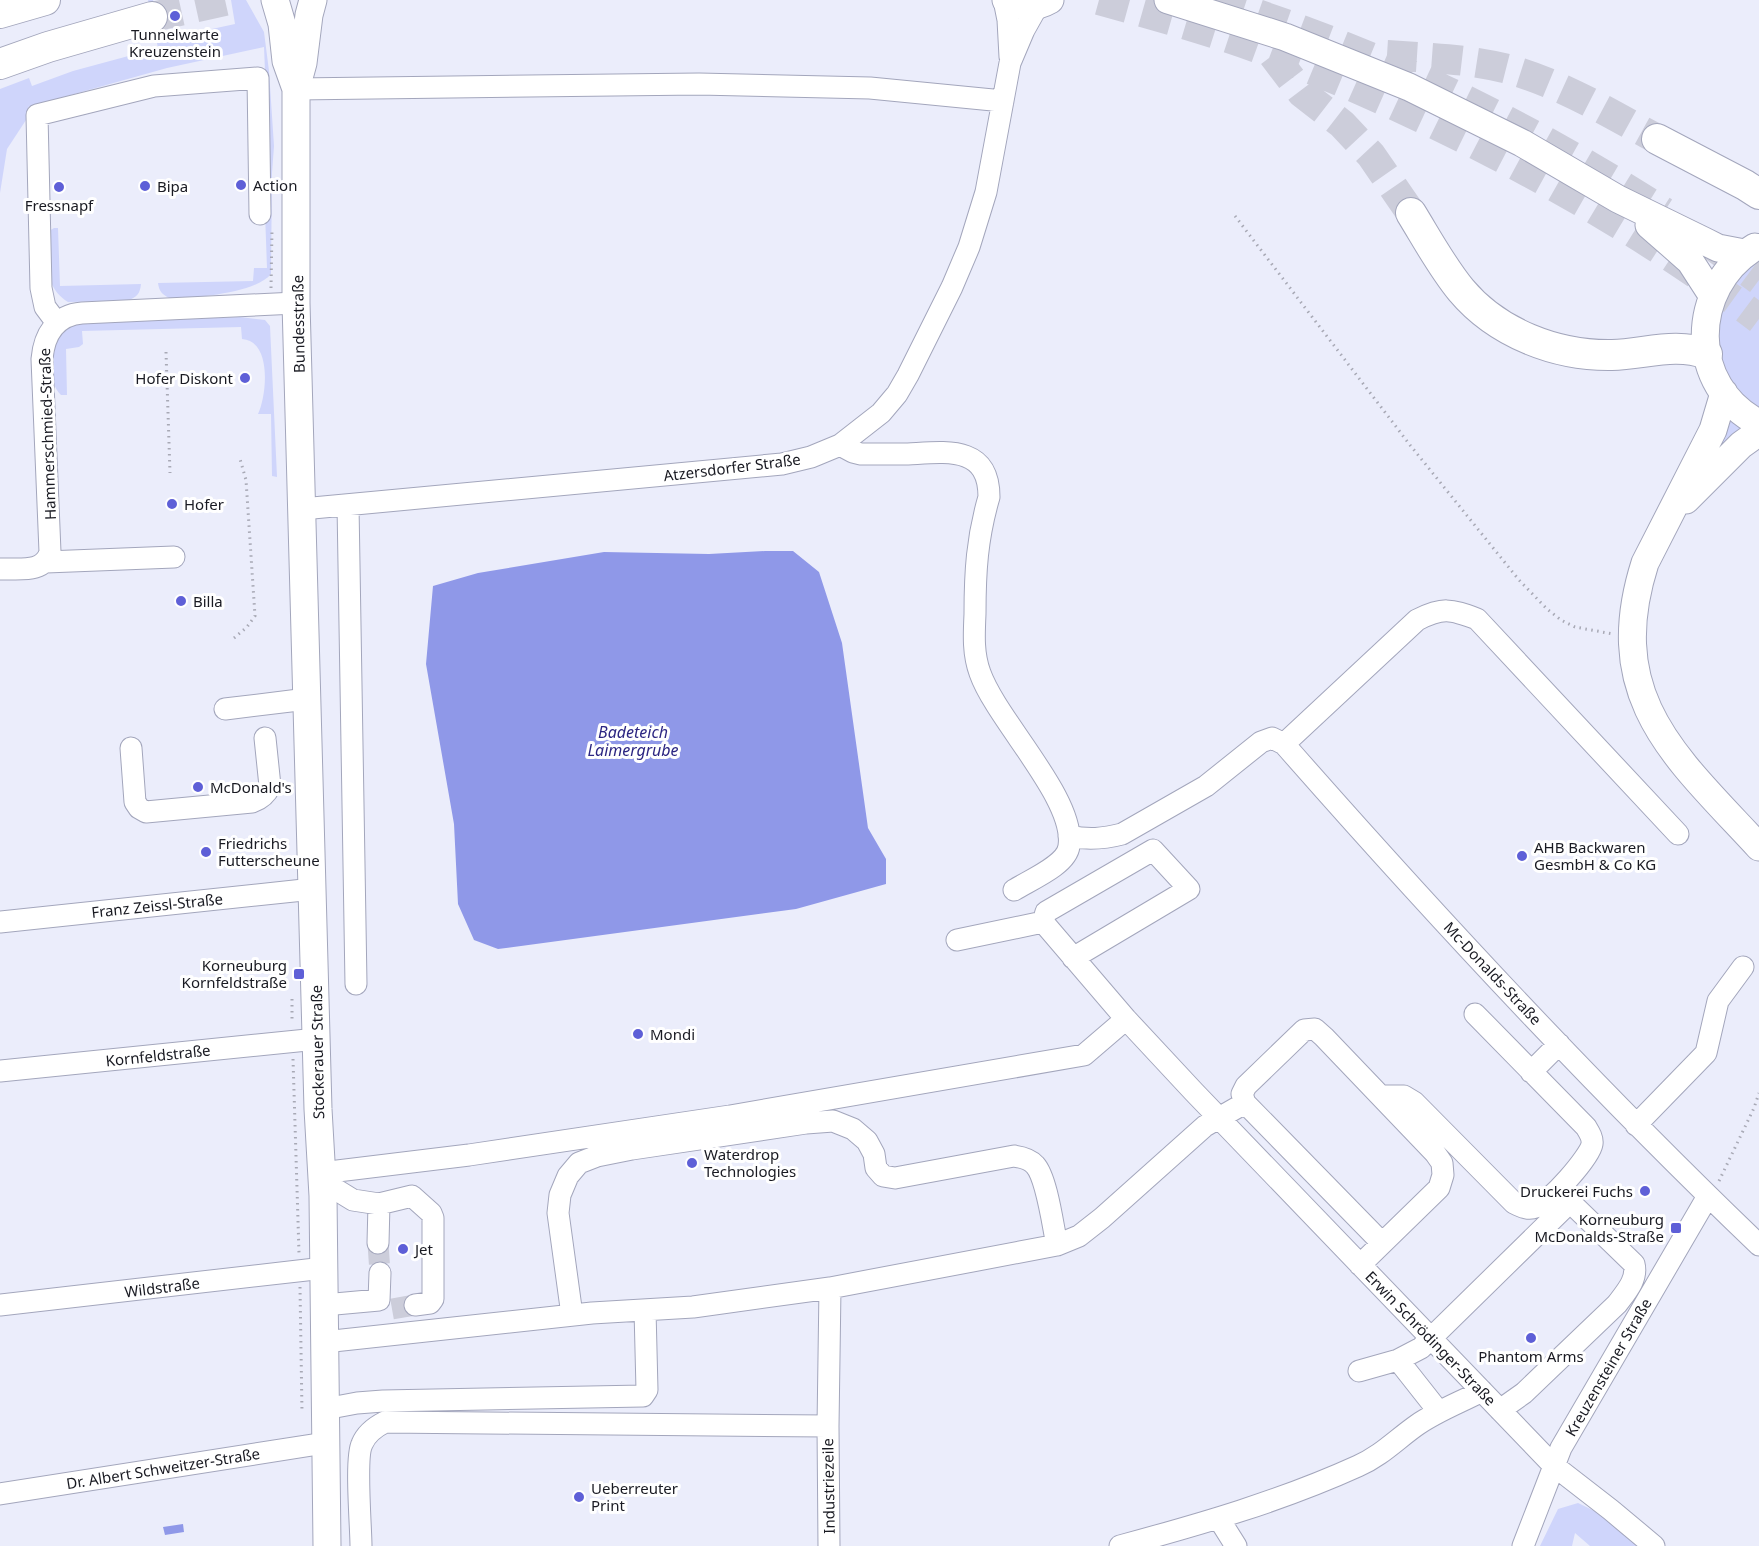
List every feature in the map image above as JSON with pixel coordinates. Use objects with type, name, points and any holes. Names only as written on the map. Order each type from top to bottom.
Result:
[{"type":"highway","points":[[0,13],[45,0]]},
{"type":"highway","points":[[6,60],[152,17]]},
{"type":"highway","points":[[1657,139],[1759,194]]},
{"type":"highway","points":[[1411,213],[1446,270],[1462,291],[1486,314],[1508,329],[1535,342],[1560,349],[1611,355],[1676,347],[1707,354]]},
{"type":"main road","points":[[275,0],[282,24],[286,62],[296,89]]},
{"type":"main road","points":[[296,89],[303,63],[313,0]]},
{"type":"main road","points":[[1005,0],[1019,6],[1044,3]]},
{"type":"main road","points":[[1168,0],[1285,37],[1409,87],[1522,143],[1618,199],[1718,248],[1752,249]]},
{"type":"main road","name":"Bundesstraße","points":[[296,89],[296,303],[304,559]]},
{"type":"main road","points":[[1618,199],[1690,261],[1713,294]]},
{"type":"main road","points":[[1752,249],[1721,279],[1713,294],[1707,314],[1705,334],[1707,354],[1724,393],[1743,413],[1759,423]]},
{"type":"main road","points":[[1724,393],[1713,430],[1645,563],[1638,585],[1632,636],[1634,662],[1641,692],[1650,716],[1662,737],[1680,762],[1759,847]]},
{"type":"main road","points":[[1667,520],[1741,444],[1759,432]]},
{"type":"main road","name":"Stockerauer Straße","points":[[304,559],[324,1268],[327,1546]]},
{"type":"street","name":"Atzersdorfer Straße","points":[[1005,0],[1010,63]]},
{"type":"street","name":"Atzersdorfer Straße","points":[[302,509],[782,464],[811,457],[840,446],[881,413],[897,394],[952,288],[981,210],[1010,63],[1024,30],[1044,3]]},
{"type":"street","points":[[260,214],[258,78],[154,86],[37,115],[41,288],[45,307],[57,323],[74,313],[296,303]]},
{"type":"street","points":[[296,89],[699,84],[870,88],[1003,101]]},
{"type":"street","name":"Hammerschmied-Straße","points":[[45,562],[49,558],[51,545],[42,359],[46,336],[57,323]]},
{"type":"street","points":[[840,446],[861,454],[949,452],[968,457],[977,462],[984,471],[989,487],[989,497],[975,562],[974,654],[989,693],[1063,807],[1069,836],[1066,855],[1059,863],[1014,890]]},
{"type":"street","points":[[348,505],[356,984]]},
{"type":"street","points":[[0,569],[38,567],[45,562],[174,556]]},
{"type":"street","points":[[1069,836],[1086,840],[1122,834],[1206,786],[1261,742],[1272,738],[1284,744],[1417,620],[1435,611],[1454,610],[1478,619],[1678,834]]},
{"type":"street","points":[[225,709],[307,699]]},
{"type":"street","points":[[131,748],[135,802],[146,812],[252,802],[261,799],[270,786],[265,738]]},
{"type":"street","name":"Mc-Donalds-Straße","points":[[1284,744],[1559,1044],[1636,1125],[1759,1245]]},
{"type":"street","points":[[957,940],[1043,922],[1046,912],[1153,850],[1189,890],[1073,958]]},
{"type":"street","name":"Franz Zeissl-Straße","points":[[0,922],[314,889]]},
{"type":"street","name":"Erwin Schrödinger-Straße","points":[[1043,922],[1126,1019],[1553,1465],[1654,1546]]},
{"type":"street","points":[[1636,1125],[1707,1053],[1718,1001],[1743,967]]},
{"type":"street","points":[[1359,1371],[1398,1360],[1421,1348],[1431,1339],[1565,1196],[1592,1145],[1591,1136],[1586,1127],[1475,1014]]},
{"type":"street","points":[[321,1177],[730,1116],[1084,1054],[1126,1019]]},
{"type":"street","points":[[1360,1265],[1439,1188],[1443,1175],[1442,1162],[1324,1037],[1315,1029],[1304,1030],[1246,1086],[1242,1094],[1245,1102],[1382,1243]]},
{"type":"street","name":"Kornfeldstraße","points":[[0,1071],[317,1039]]},
{"type":"street","points":[[1531,1072],[1559,1044]]},
{"type":"street","points":[[1381,1096],[1404,1096],[1414,1102],[1514,1203],[1525,1209],[1538,1207],[1565,1196]]},
{"type":"street","points":[[324,1342],[572,1315],[693,1307],[830,1288],[1057,1245],[1087,1230],[1205,1126],[1245,1102]]},
{"type":"street","points":[[572,1315],[558,1213],[560,1195],[568,1176],[579,1163],[597,1156],[632,1149],[806,1123],[833,1121],[853,1129],[867,1141],[874,1154],[876,1168],[883,1176],[896,1178],[1014,1156],[1024,1158],[1035,1166],[1042,1177],[1057,1245]]},
{"type":"street","points":[[321,1177],[352,1200],[379,1204],[412,1196],[432,1216],[433,1299],[430,1304],[415,1305]]},
{"type":"street","points":[[1500,1410],[1524,1393],[1617,1304],[1629,1288],[1636,1271],[1634,1264],[1565,1196]]},
{"type":"street","name":"Kreuzensteiner Straße","points":[[1523,1546],[1561,1448],[1708,1196]]},
{"type":"street","points":[[378,1243],[379,1204]]},
{"type":"street","name":"Wildstraße","points":[[0,1305],[324,1268]]},
{"type":"street","points":[[324,1305],[386,1304],[380,1273]]},
{"type":"street","name":"Industriezeile","points":[[829,1546],[830,1288]]},
{"type":"street","points":[[1629,1288],[1648,1299]]},
{"type":"street","points":[[325,1409],[382,1401],[643,1396],[647,1390],[645,1310]]},
{"type":"street","points":[[1398,1360],[1439,1412]]},
{"type":"street","points":[[1120,1546],[1219,1519],[1359,1466],[1381,1454],[1418,1424],[1482,1391]]},
{"type":"street","points":[[575,1399],[576,1423]]},
{"type":"street","points":[[361,1546],[359,1451],[366,1436],[375,1426],[385,1422],[828,1426]]},
{"type":"street","name":"Dr. Albert Schweitzer-Straße","points":[[0,1494],[325,1443]]},
{"type":"street","points":[[1219,1519],[1236,1546]]},
{"type":"path","points":[[1235,216],[1410,445],[1533,595],[1561,620],[1575,627],[1632,636]]},
{"type":"path","points":[[166,352],[170,473]]},
{"type":"path","points":[[234,638],[247,627],[255,616],[246,480],[240,459]]},
{"type":"path","points":[[1708,1196],[1722,1178],[1759,1093]]},
{"type":"shaded area","points":[[148,0],[153,0],[161,40],[235,24],[231,0],[246,0],[264,32],[274,146],[271,274],[252,286],[224,293],[171,299],[162,293],[158,283],[253,281],[254,268],[267,268],[265,213],[270,191],[264,47],[167,68],[28,107],[28,117],[7,149],[0,193],[0,89],[29,78],[32,86],[73,71],[158,48]]},
{"type":"shaded area","points":[[58,228],[60,286],[141,284],[137,295],[127,301],[68,302],[54,288],[48,271],[49,231]]},
{"type":"shaded area","points":[[1759,258],[1759,409],[1737,391],[1722,365],[1716,337],[1725,294]]},
{"type":"shaded area","points":[[240,317],[265,320],[270,326],[277,477],[272,476],[271,414],[258,414],[264,395],[263,359],[252,342],[242,339],[241,327],[82,331],[83,344],[66,349],[67,395],[61,395],[53,381],[52,362],[56,344],[65,330],[73,325],[88,322]]},
{"type":"shaded area","points":[[1727,415],[1746,429],[1696,475]]},
{"type":"shaded area","points":[[1578,1503],[1605,1516],[1644,1546],[1590,1546],[1575,1533],[1572,1546],[1540,1546],[1558,1509]]},
{"type":"water","name":"Badeteich Laimergrube","points":[[793,551],[819,572],[842,643],[868,828],[886,859],[886,884],[796,909],[498,949],[474,940],[458,904],[454,824],[426,664],[433,586],[478,573],[604,552],[709,554]]},
{"type":"water","points":[[183,1524],[184,1532],[165,1535],[163,1527]]},
{"type":"tunnel","points":[[152,17],[229,0]]},
{"type":"tunnel","points":[[1099,0],[1252,46],[1336,80],[1462,138],[1586,204],[1704,279],[1759,319]]},
{"type":"tunnel","points":[[1215,0],[1333,42],[1447,91],[1556,147],[1664,212]]},
{"type":"tunnel","points":[[1273,55],[1302,93],[1342,124],[1371,155],[1411,213]]},
{"type":"tunnel","points":[[1387,55],[1468,61],[1515,71],[1570,93],[1657,139]]},
{"type":"tunnel","points":[[1713,246],[1759,280]]},
{"type":"tunnel","points":[[378,1243],[380,1273]]},
{"type":"tunnel","points":[[392,1309],[415,1305]]},
{"type":"place","name":"Tunnelwarte Kreuzenstein","points":[[175,16]]},
{"type":"place","name":"Action","points":[[241,185]]},
{"type":"place","name":"Bipa","points":[[145,186]]},
{"type":"place","name":"Fressnapf","points":[[59,187]]},
{"type":"place","name":"Hofer Diskont","points":[[245,378]]},
{"type":"place","name":"Hofer","points":[[172,504]]},
{"type":"place","name":"Billa","points":[[181,601]]},
{"type":"place","name":"McDonald's","points":[[198,787]]},
{"type":"place","name":"Friedrichs Futterscheune","points":[[206,852]]},
{"type":"place","name":"AHB Backwaren GesmbH & Co KG","points":[[1522,856]]},
{"type":"place","name":"Korneuburg Kornfeldstraße","points":[[299,974]]},
{"type":"place","name":"Mondi","points":[[638,1034]]},
{"type":"place","name":"Waterdrop Technologies","points":[[692,1163]]},
{"type":"place","name":"Druckerei Fuchs","points":[[1645,1191]]},
{"type":"place","name":"Korneuburg McDonalds-Straße","points":[[1676,1228]]},
{"type":"place","name":"Jet","points":[[403,1249]]},
{"type":"place","name":"Phantom Arms","points":[[1531,1338]]},
{"type":"place","name":"Ueberreuter Print","points":[[579,1497]]}]
